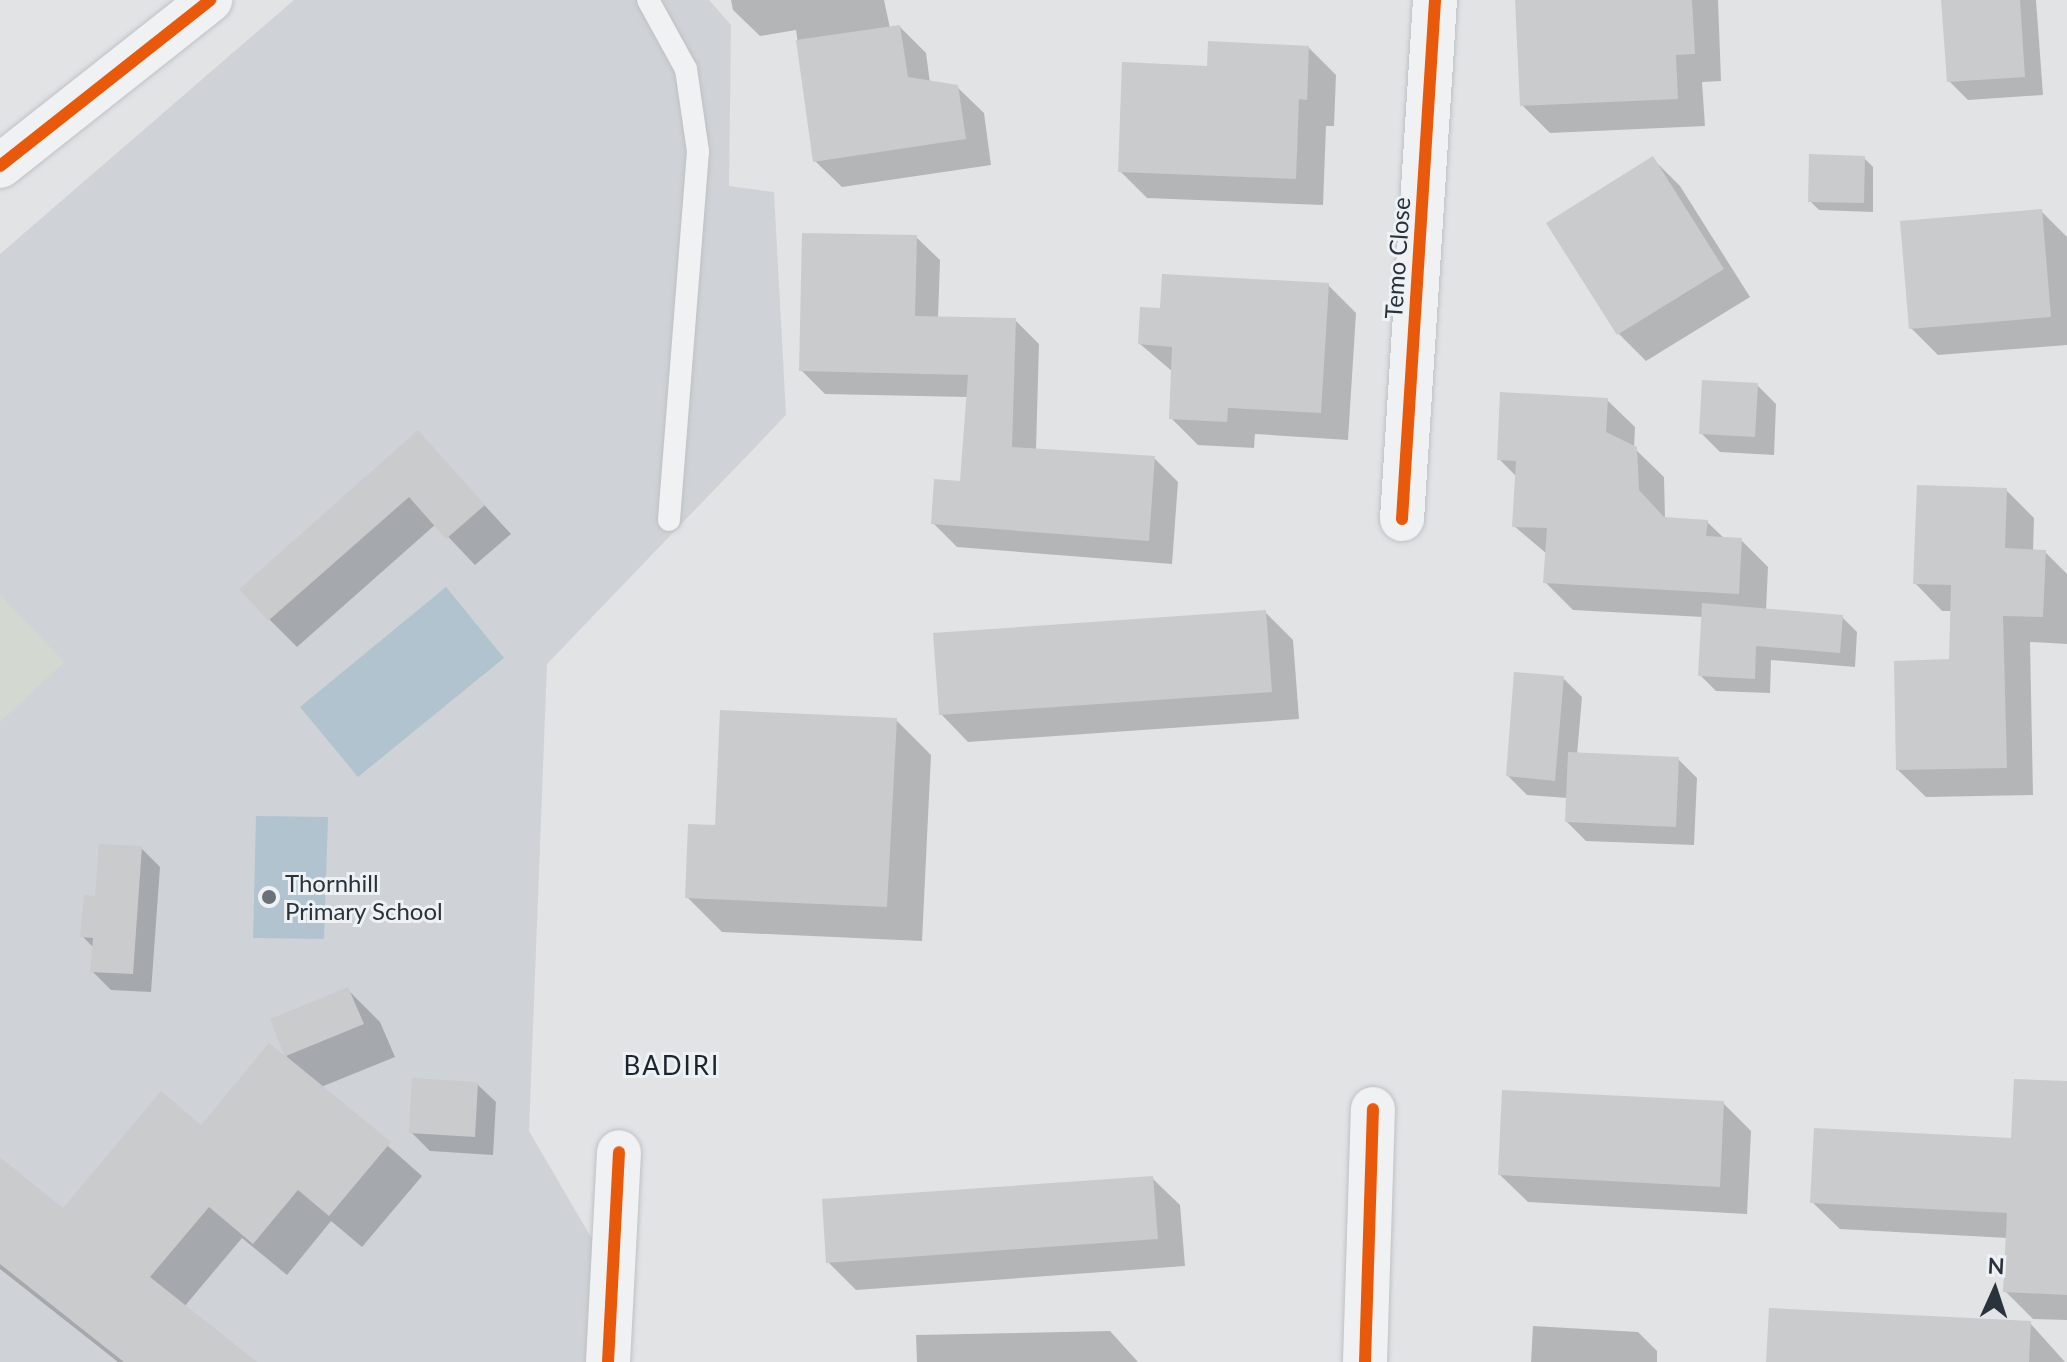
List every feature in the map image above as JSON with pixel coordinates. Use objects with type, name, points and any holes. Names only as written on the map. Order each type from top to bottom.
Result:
[{"type":"street","points":[[0,166],[210,0]]},
{"type":"street","name":"Temo Close","points":[[1402,519],[1435,0]]},
{"type":"street","points":[[1365,1362],[1373,1109]]},
{"type":"street","points":[[608,1362],[619,1152]]},
{"type":"lane","points":[[648,0],[686,69],[698,151],[669,520]]},
{"type":"shaded area","name":"Thornhill Primary School","points":[[294,0],[709,0],[731,25],[729,186],[774,192],[786,415],[547,664],[529,1131],[623,1292],[620,1362],[0,1362],[0,254]]},
{"type":"shaded area","points":[[0,595],[64,662],[0,722]]},
{"type":"water","points":[[446,587],[504,658],[358,777],[300,707]]},
{"type":"water","points":[[256,816],[328,817],[324,939],[253,938]]},
{"type":"building","points":[[1515,0],[1692,0],[1695,54],[1676,55],[1678,99],[1520,106]]},
{"type":"building","points":[[1941,0],[2020,0],[2025,77],[1947,82]]},
{"type":"building","points":[[900,25],[908,77],[958,85],[966,139],[813,162],[796,40]]},
{"type":"building","points":[[1208,41],[1309,46],[1307,100],[1299,99],[1296,179],[1118,172],[1122,62],[1207,66]]},
{"type":"building","points":[[1809,154],[1865,156],[1864,203],[1808,202]]},
{"type":"building","points":[[1653,156],[1724,269],[1617,335],[1546,223]]},
{"type":"building","points":[[2042,209],[2051,317],[1909,329],[1900,221]]},
{"type":"building","points":[[802,233],[917,235],[915,316],[1016,318],[1012,447],[1155,456],[1149,541],[931,524],[934,479],[960,481],[968,375],[799,371]]},
{"type":"building","points":[[1162,274],[1329,283],[1321,413],[1228,408],[1227,422],[1169,419],[1172,347],[1138,344],[1140,307],[1160,308]]},
{"type":"building","points":[[1702,380],[1758,383],[1755,437],[1699,434]]},
{"type":"building","points":[[1500,392],[1608,398],[1606,432],[1637,447],[1639,490],[1664,517],[1708,520],[1706,536],[1742,538],[1739,594],[1543,583],[1547,528],[1512,527],[1516,461],[1497,460]]},
{"type":"building","points":[[418,430],[485,505],[446,539],[409,497],[268,621],[239,589]]},
{"type":"building","points":[[1917,485],[2007,488],[2005,548],[2046,550],[2043,617],[2003,616],[2007,768],[1896,770],[1894,661],[1949,659],[1951,585],[1913,584]]},
{"type":"building","points":[[1702,603],[1843,615],[1840,653],[1756,646],[1755,679],[1698,676]]},
{"type":"building","points":[[1266,610],[1272,692],[939,715],[933,633]]},
{"type":"building","points":[[1514,672],[1564,676],[1555,781],[1506,776]]},
{"type":"building","points":[[720,710],[897,718],[887,907],[685,898],[688,824],[715,825]]},
{"type":"building","points":[[1568,752],[1679,757],[1676,827],[1565,822]]},
{"type":"building","points":[[99,844],[142,846],[133,974],[90,972],[93,938],[80,937],[84,895],[95,896]]},
{"type":"building","points":[[348,987],[364,1024],[286,1056],[391,1142],[329,1216],[298,1190],[253,1244],[209,1207],[150,1277],[257,1362],[124,1362],[0,1264],[0,1157],[63,1208],[161,1091],[201,1125],[269,1043],[284,1055],[270,1019]]},
{"type":"building","points":[[412,1078],[478,1082],[475,1137],[409,1133]]},
{"type":"building","points":[[2014,1079],[2067,1081],[2067,1295],[2003,1292],[2007,1213],[1810,1203],[1814,1128],[2011,1138]]},
{"type":"building","points":[[1502,1090],[1724,1101],[1720,1187],[1498,1175]]},
{"type":"building","points":[[1153,1176],[1158,1239],[826,1263],[822,1199]]},
{"type":"building","points":[[1769,1308],[2031,1321],[2029,1362],[1766,1362]]},
{"type":"cycle path","points":[[0,166],[210,0]]},
{"type":"cycle path","points":[[1402,519],[1435,0]]},
{"type":"cycle path","points":[[1365,1362],[1373,1109]]},
{"type":"cycle path","points":[[608,1362],[619,1152]]},
{"type":"place","name":"Thornhill Primary School","points":[[269,897]]},
{"type":"district","name":"BADIRI","points":[[672,1066]]}]
